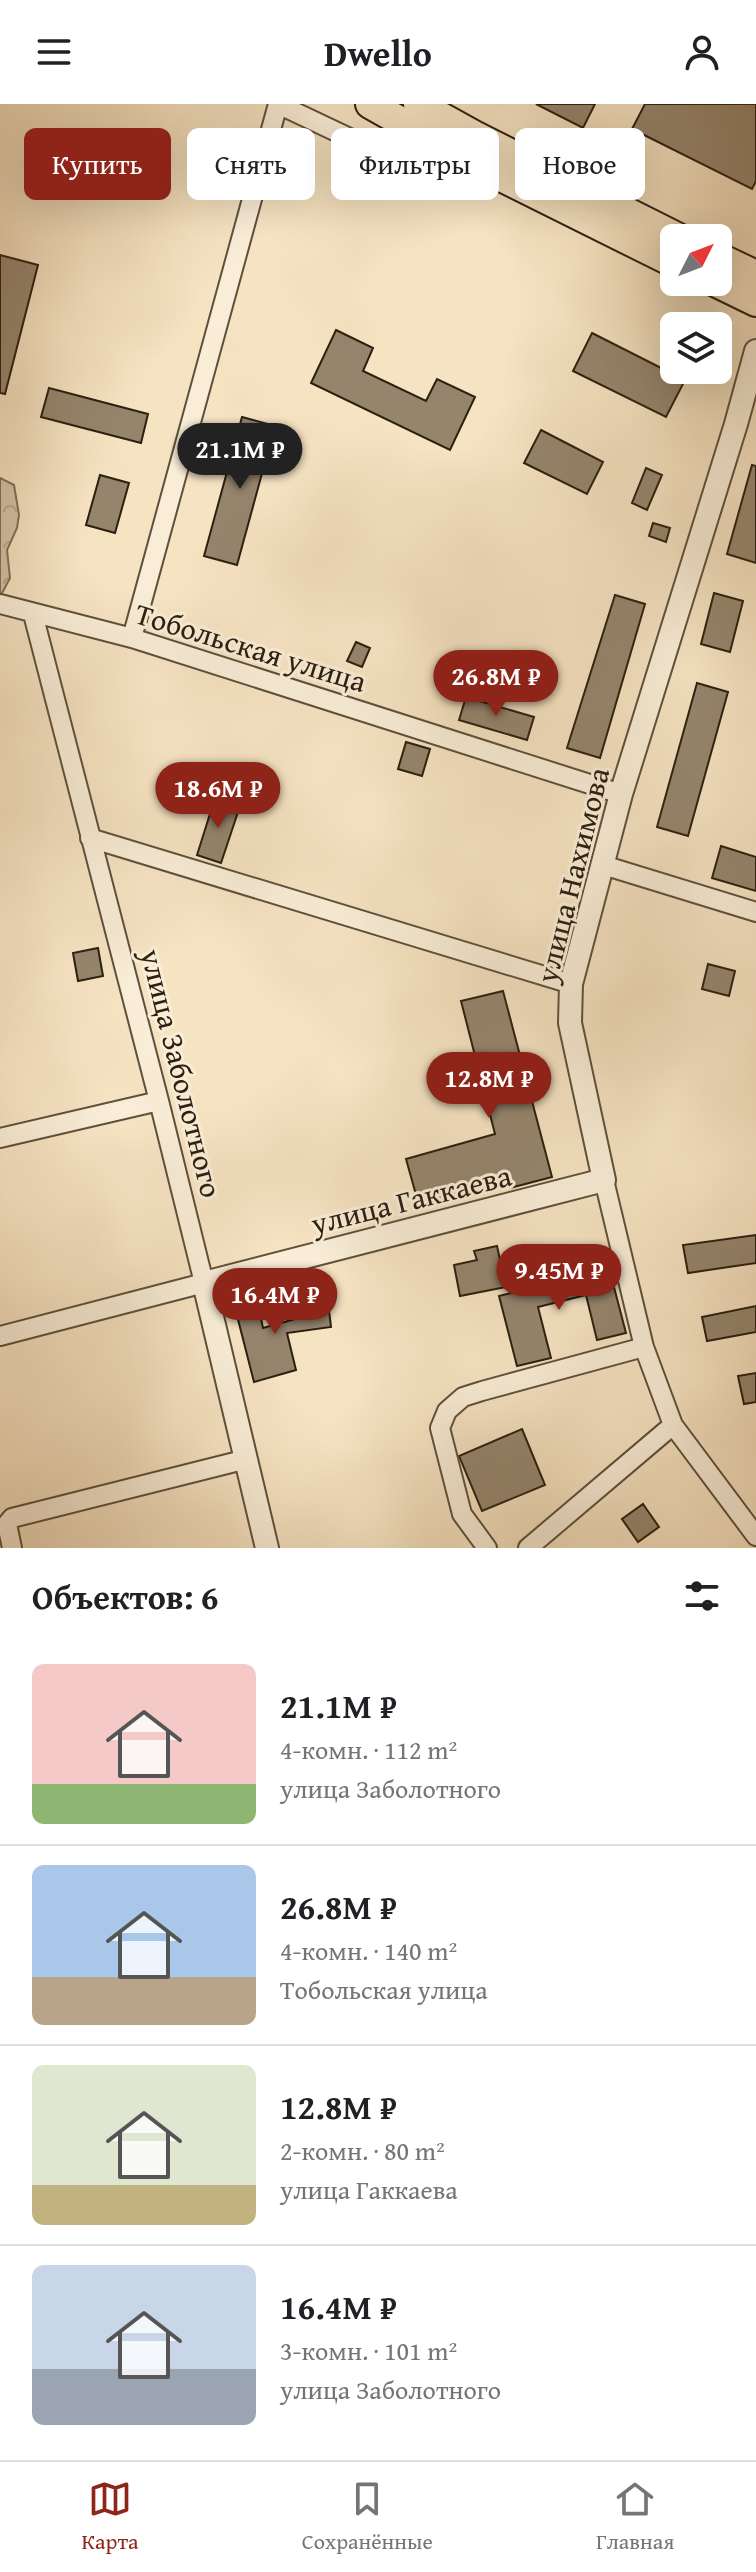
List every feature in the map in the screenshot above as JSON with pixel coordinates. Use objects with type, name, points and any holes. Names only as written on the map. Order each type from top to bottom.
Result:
[{"type":"main road","points":[[370,104],[474,135],[660,228]]},
{"type":"main road","points":[[416,117],[483,168],[660,256]]},
{"type":"main road","points":[[732,264],[756,275]]},
{"type":"main road","points":[[732,290],[756,302]]},
{"type":"street","points":[[132,638],[278,104],[398,161],[416,117]]},
{"type":"street","name":"улица Нахимова","points":[[756,351],[621,794],[571,984],[570,1023],[644,1347],[673,1425],[756,1536]]},
{"type":"street","name":"Тобольская улица","points":[[0,604],[132,638],[621,794]]},
{"type":"street","name":"улица Заболотного","points":[[33,614],[159,1101],[267,1548]]},
{"type":"street","points":[[90,838],[571,984]]},
{"type":"street","points":[[603,865],[756,912]]},
{"type":"street","points":[[0,1138],[159,1101]]},
{"type":"street","name":"улица Гаккаева","points":[[0,1336],[604,1180]]},
{"type":"street","points":[[487,1548],[462,1514],[440,1428],[447,1411],[463,1397],[644,1347]]},
{"type":"street","points":[[528,1548],[673,1425]]},
{"type":"street","points":[[12,1548],[7,1524],[12,1518],[247,1459]]},
{"type":"green space","points":[[0,478],[14,485],[19,515],[7,550],[10,578],[0,597]]},
{"type":"building","points":[[536,104],[595,104],[583,128]]},
{"type":"building","points":[[645,104],[756,104],[756,181],[752,189],[645,136],[645,128],[633,128]]},
{"type":"building","points":[[0,255],[38,265],[5,394],[0,393]]},
{"type":"building","points":[[336,330],[373,348],[363,371],[426,401],[437,379],[475,397],[450,450],[311,383]]},
{"type":"building","points":[[592,333],[660,367],[660,384],[683,384],[666,417],[573,371]]},
{"type":"building","points":[[49,388],[148,414],[141,443],[41,417]]},
{"type":"building","points":[[242,417],[275,426],[237,565],[204,556]]},
{"type":"building","points":[[541,430],[603,462],[587,494],[524,463]]},
{"type":"building","points":[[752,465],[756,466],[756,563],[727,554]]},
{"type":"building","points":[[646,468],[662,475],[647,510],[632,503]]},
{"type":"building","points":[[100,475],[129,483],[115,533],[86,525]]},
{"type":"building","points":[[653,523],[670,528],[666,542],[649,536]]},
{"type":"building","points":[[714,593],[743,601],[730,652],[701,644]]},
{"type":"building","points":[[615,595],[645,604],[600,758],[567,748]]},
{"type":"building","points":[[356,642],[370,648],[362,667],[347,661]]},
{"type":"building","points":[[697,683],[728,692],[688,836],[657,827]]},
{"type":"building","points":[[466,697],[534,717],[527,740],[459,720]]},
{"type":"building","points":[[406,742],[430,749],[422,776],[398,769]]},
{"type":"building","points":[[215,798],[240,806],[221,863],[197,855]]},
{"type":"building","points":[[721,846],[756,857],[756,891],[712,878]]},
{"type":"building","points":[[98,948],[103,976],[78,981],[73,953]]},
{"type":"building","points":[[708,964],[735,971],[729,996],[702,989]]},
{"type":"building","points":[[503,991],[552,1177],[420,1209],[406,1159],[495,1134],[461,1001]]},
{"type":"building","points":[[756,1235],[756,1263],[688,1273],[683,1245]]},
{"type":"building","points":[[497,1246],[506,1287],[460,1296],[454,1265],[477,1260],[474,1251]]},
{"type":"building","points":[[609,1268],[626,1333],[597,1340],[586,1295],[538,1307],[551,1358],[517,1366],[499,1296]]},
{"type":"building","points":[[256,1295],[263,1328],[302,1317],[300,1306],[328,1302],[331,1327],[287,1333],[296,1370],[254,1382],[233,1300]]},
{"type":"building","points":[[756,1306],[756,1332],[707,1341],[702,1317]]},
{"type":"building","points":[[756,1373],[756,1402],[744,1404],[738,1376]]},
{"type":"building","points":[[522,1429],[545,1485],[482,1511],[459,1456]]},
{"type":"building","points":[[643,1504],[659,1527],[638,1542],[622,1519]]}]
